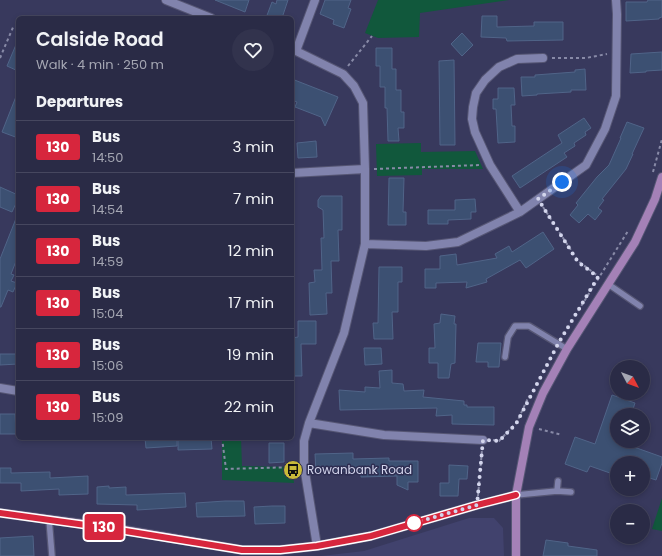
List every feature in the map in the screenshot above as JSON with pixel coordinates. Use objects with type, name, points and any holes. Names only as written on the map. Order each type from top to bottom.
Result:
[{"type":"street","points":[[166,0],[206,16]]},
{"type":"street","points":[[315,0],[294,50],[343,74],[354,86],[362,102],[365,169],[365,244],[344,333],[309,423],[304,441],[304,466],[317,546]]},
{"type":"street","points":[[365,244],[426,246],[458,242],[520,212],[586,165],[605,130],[616,96],[616,0]]},
{"type":"street","points":[[520,212],[490,165],[475,132],[472,119],[473,107],[476,93],[485,80],[499,67],[517,59],[543,58]]},
{"type":"street","points":[[294,173],[365,169]]},
{"type":"street","points":[[516,556],[516,495],[529,426],[543,393],[567,349],[634,242],[655,199],[662,177]]},
{"type":"street","points":[[0,388],[16,391]]},
{"type":"street","points":[[309,423],[384,435],[483,440]]},
{"type":"street","points":[[0,513],[49,519],[242,550],[280,550],[317,546],[371,536],[516,495]]},
{"type":"lane","points":[[608,284],[640,306]]},
{"type":"lane","points":[[505,358],[508,337],[515,326],[529,326],[567,349]]},
{"type":"lane","points":[[557,491],[558,481]]},
{"type":"lane","points":[[516,495],[557,491],[571,492]]},
{"type":"lane","points":[[49,519],[52,556]]},
{"type":"path","points":[[0,58],[14,25]]},
{"type":"path","points":[[343,74],[372,36]]},
{"type":"path","points":[[543,58],[586,58],[617,53]]},
{"type":"path","points":[[652,174],[662,139]]},
{"type":"path","points":[[365,169],[490,165]]},
{"type":"path","points":[[538,199],[578,262],[608,284]]},
{"type":"path","points":[[574,317],[630,228]]},
{"type":"path","points":[[477,505],[483,440],[499,441],[516,424],[530,396]]},
{"type":"path","points":[[516,424],[562,435]]},
{"type":"path","points":[[222,440],[226,469],[304,466]]},
{"type":"shaded area","points":[[469,518],[494,518],[503,528],[504,556],[321,556],[364,551]]},
{"type":"green space","points":[[378,0],[509,0],[420,13],[419,37],[378,38],[365,33]]},
{"type":"green space","points":[[421,143],[421,152],[475,151],[483,169],[422,169],[422,175],[377,176],[376,144]]},
{"type":"green space","points":[[222,440],[241,440],[242,466],[292,467],[294,483],[222,480]]},
{"type":"green space","points":[[662,498],[662,531],[652,529]]},
{"type":"building","points":[[215,0],[249,0],[245,12]]},
{"type":"building","points":[[277,0],[288,0],[283,16],[267,16],[272,2],[276,4]]},
{"type":"building","points":[[325,0],[351,0],[348,8],[351,9],[344,28],[333,24],[334,20],[320,14]]},
{"type":"building","points":[[648,0],[662,0],[662,17],[659,19],[626,21],[626,2],[647,2]]},
{"type":"building","points":[[482,16],[497,16],[497,27],[534,26],[534,22],[563,22],[563,40],[507,41],[506,38],[481,37]]},
{"type":"building","points":[[462,33],[473,45],[462,56],[451,44]]},
{"type":"building","points":[[16,45],[16,70],[7,66]]},
{"type":"building","points":[[376,48],[392,48],[392,69],[396,69],[396,90],[401,90],[401,112],[404,112],[404,128],[398,128],[399,141],[388,141],[385,87],[380,87],[380,66],[376,66]]},
{"type":"building","points":[[662,52],[662,70],[630,73],[631,54]]},
{"type":"building","points":[[454,60],[455,145],[440,145],[439,61]]},
{"type":"building","points":[[585,69],[586,90],[571,90],[571,92],[522,96],[521,77],[535,77],[535,75],[575,72],[575,70]]},
{"type":"building","points":[[294,80],[338,97],[325,126],[321,117],[295,107],[297,102],[294,101]]},
{"type":"building","points":[[498,88],[514,88],[515,105],[511,105],[512,126],[515,126],[515,142],[498,143],[496,109],[493,109],[493,99],[498,99]]},
{"type":"building","points":[[16,97],[16,137],[2,132]]},
{"type":"building","points":[[584,118],[591,128],[585,132],[586,135],[574,143],[575,146],[564,153],[567,157],[520,188],[512,176],[562,143],[558,135]]},
{"type":"building","points":[[627,122],[644,128],[626,169],[602,199],[604,200],[598,208],[602,211],[595,220],[588,214],[579,223],[570,215],[578,205],[576,203],[609,165]]},
{"type":"building","points":[[316,141],[317,157],[298,158],[297,143]]},
{"type":"building","points":[[389,178],[404,178],[403,212],[406,212],[406,225],[388,225]]},
{"type":"building","points":[[0,187],[16,194],[16,203],[12,212],[0,207]]},
{"type":"building","points":[[321,196],[342,196],[342,230],[338,230],[339,261],[331,261],[332,293],[326,293],[327,314],[310,315],[309,283],[315,282],[314,270],[322,270],[321,238],[324,238],[323,210],[318,207],[318,200]]},
{"type":"building","points":[[475,199],[476,212],[471,212],[471,219],[448,220],[448,224],[428,224],[428,210],[455,210],[455,200]]},
{"type":"building","points":[[16,219],[16,261],[11,274],[14,275],[11,281],[16,283],[16,285],[13,292],[8,290],[1,307],[0,307],[0,259]]},
{"type":"building","points":[[543,232],[554,249],[526,268],[520,260],[486,279],[487,282],[466,288],[467,282],[436,283],[436,288],[425,288],[425,269],[440,269],[440,256],[456,254],[457,265],[497,258],[495,254],[509,246],[512,252]]},
{"type":"building","points":[[379,267],[402,267],[402,282],[398,282],[398,312],[392,312],[393,339],[374,339],[373,323],[378,323]]},
{"type":"building","points":[[441,314],[455,316],[454,324],[456,324],[455,363],[451,364],[449,378],[438,378],[438,363],[429,363],[429,348],[435,348],[434,324],[440,323]]},
{"type":"building","points":[[298,321],[316,321],[316,344],[301,344],[302,376],[294,376],[294,338],[298,337]]},
{"type":"building","points":[[478,343],[501,343],[499,367],[488,367],[488,362],[476,362]]},
{"type":"building","points":[[364,348],[381,348],[382,364],[365,365]]},
{"type":"building","points":[[0,354],[16,354],[16,364],[0,365]]},
{"type":"building","points":[[392,370],[392,383],[403,384],[404,391],[424,390],[423,397],[464,401],[464,405],[467,405],[467,407],[494,407],[494,425],[452,424],[452,415],[436,416],[437,408],[340,410],[339,390],[365,392],[365,387],[380,388],[379,371]]},
{"type":"building","points":[[610,400],[626,400],[635,403],[633,408],[610,408],[610,448],[637,448],[662,457],[662,463],[656,480],[650,478],[650,456],[610,456],[610,473],[590,466],[587,472],[565,464],[575,437],[595,444]]},
{"type":"building","points":[[0,414],[15,414],[16,434],[0,434]]},
{"type":"building","points":[[145,440],[177,440],[177,446],[146,448]]},
{"type":"building","points":[[178,440],[211,440],[212,449],[178,450]]},
{"type":"building","points":[[269,443],[284,443],[284,462],[269,463]]},
{"type":"building","points":[[353,453],[353,459],[389,458],[389,461],[418,461],[418,482],[408,482],[408,490],[397,485],[397,476],[361,477],[361,471],[316,472],[315,454]]},
{"type":"building","points":[[449,465],[468,466],[467,479],[459,479],[458,496],[440,496],[440,483],[449,483]]},
{"type":"building","points":[[0,468],[11,468],[11,473],[50,472],[50,478],[88,476],[88,494],[59,495],[59,489],[21,491],[21,483],[0,483]]},
{"type":"building","points":[[109,486],[109,488],[126,487],[126,495],[185,493],[186,507],[137,510],[137,505],[97,504],[97,487]]},
{"type":"building","points":[[244,501],[245,516],[197,517],[196,503]]},
{"type":"building","points":[[285,506],[285,523],[255,524],[254,507]]},
{"type":"building","points":[[33,536],[34,556],[0,556],[0,538]]},
{"type":"building","points":[[546,540],[568,543],[568,546],[597,550],[597,556],[543,556]]},
{"type":"bus line","name":"130","points":[[0,513],[181,539],[242,550],[280,550],[317,546],[371,536],[516,495]]},
{"type":"place","name":"Rowanbank Road","points":[[293,470]]},
{"type":"route","points":[[414,523],[477,505],[483,440],[499,441],[516,424],[558,344],[598,277],[578,262],[538,199],[562,182]]}]
